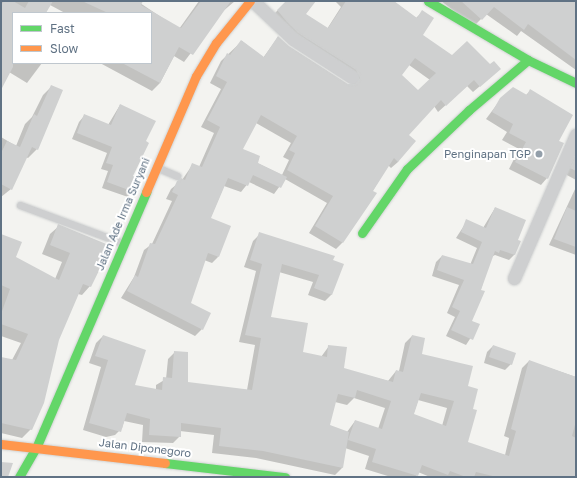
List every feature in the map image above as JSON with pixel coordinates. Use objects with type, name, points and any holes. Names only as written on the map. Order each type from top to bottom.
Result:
[{"type":"street","points":[[252,1],[293,39],[352,77]]},
{"type":"street","name":"Jalan Ade Irma Suryani","points":[[19,477],[36,448],[196,76],[216,43],[252,1]]},
{"type":"street","points":[[428,1],[528,60],[576,83]]},
{"type":"street","points":[[362,234],[407,169],[469,110],[528,60]]},
{"type":"street","points":[[514,278],[576,135]]},
{"type":"street","name":"Jalan Diponegoro","points":[[1,444],[285,477]]},
{"type":"lane","points":[[156,167],[177,176]]},
{"type":"lane","points":[[20,205],[124,243]]},
{"type":"building","points":[[4,1],[13,1],[25,8],[29,1],[53,1],[47,12],[12,12],[13,67],[1,90],[1,5]]},
{"type":"building","points":[[82,1],[143,1],[141,5],[181,28],[201,1],[231,1],[193,55],[179,47],[160,83],[124,64],[152,64],[152,12],[106,12]]},
{"type":"building","points":[[286,1],[316,1],[306,14],[328,28],[346,1],[394,1],[417,18],[422,10],[434,18],[423,35],[452,55],[467,41],[490,64],[494,61],[501,69],[480,87],[474,80],[446,106],[441,100],[409,135],[416,141],[398,162],[394,158],[373,191],[377,193],[343,243],[315,226],[333,196],[287,170],[295,153],[289,150],[297,136],[261,115],[243,149],[260,156],[258,163],[287,177],[281,188],[253,175],[248,186],[228,178],[211,218],[231,226],[219,257],[208,253],[191,303],[211,313],[203,330],[127,291],[135,275],[138,277],[150,243],[155,244],[178,195],[172,192],[177,181],[181,178],[185,180],[192,163],[202,167],[220,127],[207,120],[227,82],[216,76],[227,53],[230,55],[241,40],[264,57],[278,36],[289,46],[348,84],[355,84],[360,78],[356,70],[298,33],[277,10]],"holes":[[[415,58],[436,73],[418,90],[402,75]]]},
{"type":"building","points":[[461,1],[576,1],[576,60],[528,24],[524,30],[494,7],[482,20]]},
{"type":"building","points":[[51,85],[63,90],[38,150],[32,147],[12,190],[1,184],[1,153],[7,141],[20,147],[34,114],[37,116]]},
{"type":"building","points":[[513,87],[527,95],[530,89],[573,115],[559,141],[564,143],[548,179],[515,162],[526,142],[509,133],[513,124],[492,112],[500,98]]},
{"type":"building","points":[[120,104],[156,121],[146,141],[149,143],[133,176],[140,179],[134,192],[107,182],[113,165],[106,163],[112,147],[77,133],[84,114],[111,125]]},
{"type":"building","points":[[576,155],[576,171],[570,168]]},
{"type":"building","points":[[495,207],[526,220],[518,240],[521,241],[515,255],[500,250],[499,253],[495,251],[481,290],[485,291],[472,321],[480,324],[473,340],[451,330],[460,311],[452,307],[464,280],[437,270],[442,255],[473,264],[482,242],[461,232],[466,219],[486,228]]},
{"type":"building","points":[[567,207],[576,211],[576,247],[554,239]]},
{"type":"building","points":[[58,224],[111,246],[91,287],[83,284],[59,340],[44,403],[32,430],[1,423],[1,357],[16,360],[28,334],[1,324],[1,314],[10,289],[1,285],[1,234],[22,242],[16,257],[59,280],[70,253],[50,245]]},
{"type":"building","points":[[259,232],[335,256],[333,260],[344,264],[332,295],[314,288],[319,275],[282,264],[271,317],[308,323],[303,352],[327,357],[328,345],[347,347],[344,368],[393,382],[396,370],[403,372],[412,335],[425,338],[422,354],[473,366],[468,386],[478,389],[473,409],[477,410],[468,442],[509,456],[516,431],[511,429],[529,360],[576,377],[576,421],[572,436],[576,438],[576,477],[497,477],[476,472],[474,477],[466,477],[450,471],[448,475],[422,465],[418,476],[372,462],[376,449],[348,440],[355,420],[382,429],[391,401],[357,390],[355,398],[338,394],[330,425],[349,432],[343,468],[263,451],[219,446],[221,428],[181,423],[181,437],[149,435],[150,419],[127,413],[121,432],[89,423],[108,360],[95,356],[103,335],[146,350],[135,385],[162,390],[163,377],[172,378],[174,351],[188,352],[188,382],[252,390],[261,338],[245,335],[262,264],[250,260]],"holes":[[[421,393],[454,401],[446,426],[414,414]]]},
{"type":"building","points":[[493,345],[516,353],[512,365],[489,357]]},
{"type":"building","points":[[1,462],[13,463],[8,477],[1,477]]},
{"type":"traffic: fast","points":[[428,1],[528,60],[576,83]]},
{"type":"traffic: fast","points":[[362,233],[407,169],[469,110],[528,60]]},
{"type":"traffic: fast","points":[[19,477],[36,448],[146,192]]},
{"type":"traffic: fast","points":[[165,463],[285,477]]},
{"type":"traffic: slow","points":[[146,192],[196,76],[216,43],[250,1]]},
{"type":"traffic: slow","points":[[1,444],[165,463]]},
{"type":"place","name":"Penginapan TGP","points":[[539,154]]}]
